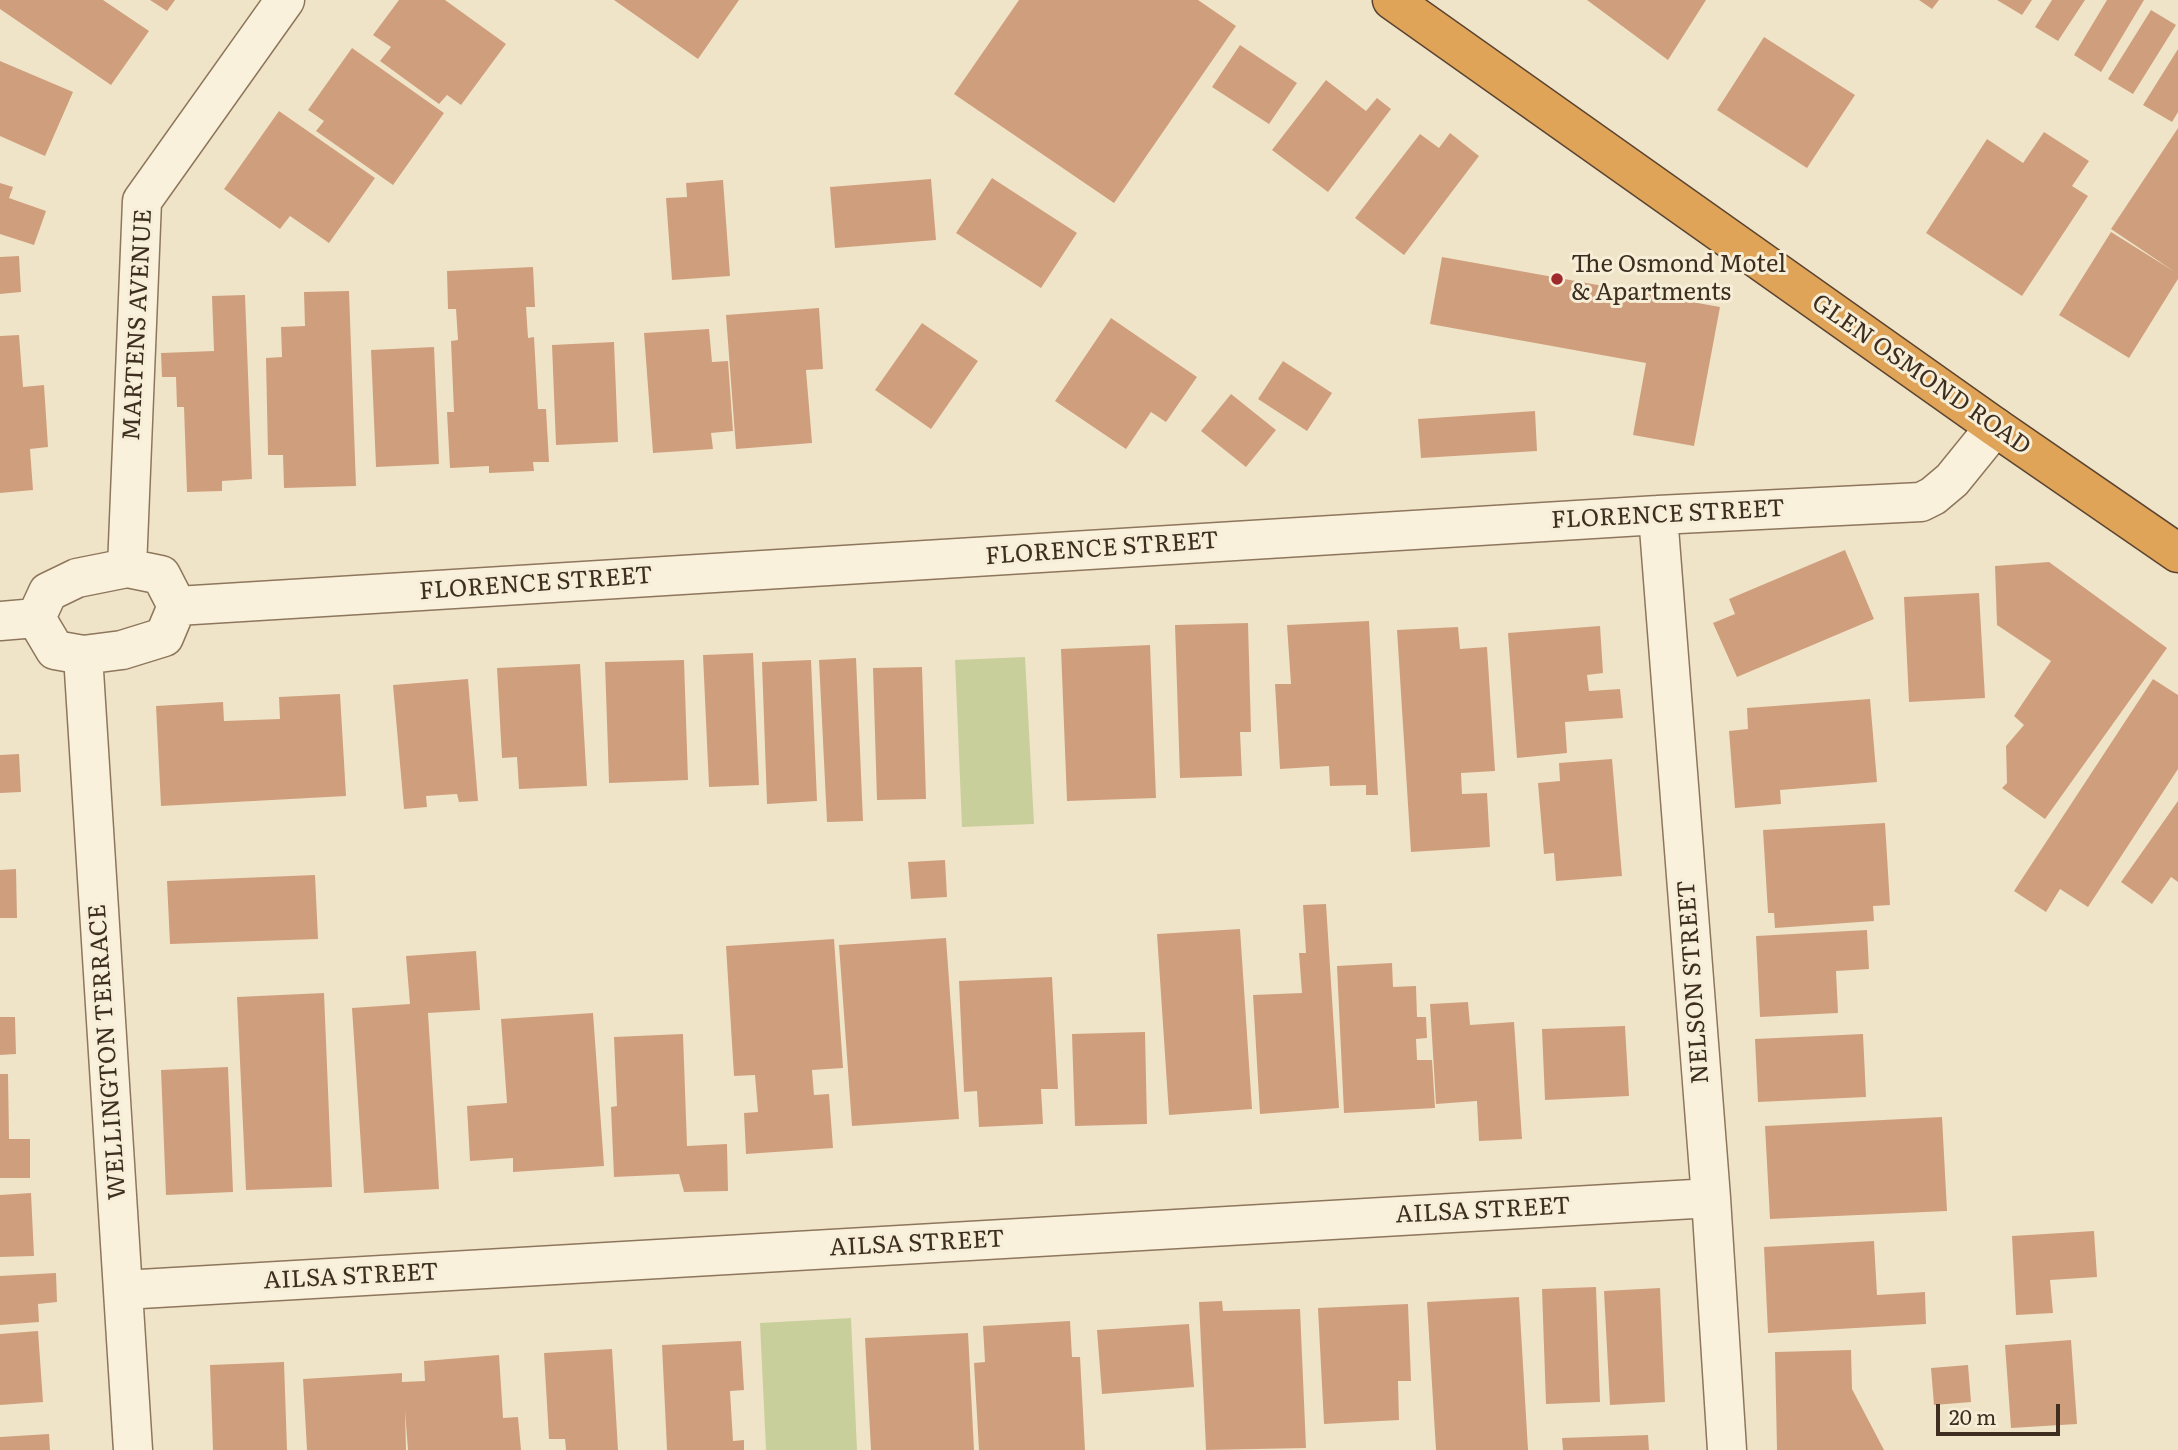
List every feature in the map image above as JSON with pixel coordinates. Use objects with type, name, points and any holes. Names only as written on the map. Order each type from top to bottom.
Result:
[{"type":"highway","name":"GLEN OSMOND ROAD","points":[[1392,0],[1995,427],[2178,553]]},
{"type":"street","name":"MARTENS AVENUE","points":[[127,568],[142,201],[285,0]]},
{"type":"street","name":"FLORENCE STREET","points":[[177,606],[1658,515],[1921,502],[1952,480],[1995,427]]},
{"type":"street","name":"NELSON STREET","points":[[1658,515],[1711,1198],[1727,1450]]},
{"type":"street","points":[[127,568],[161,575],[177,606],[164,637],[122,650],[83,655],[55,650],[18,620],[48,592],[77,578],[127,568]]},
{"type":"street","name":"WELLINGTON TERRACE","points":[[83,655],[133,1450]]},
{"type":"street","name":"AILSA STREET","points":[[123,1290],[1711,1198]]},
{"type":"green space","points":[[1025,657],[1034,824],[962,827],[955,660]]},
{"type":"green space","points":[[851,1318],[857,1450],[766,1450],[760,1323]]},
{"type":"building","points":[[0,0],[103,0],[149,31],[111,85],[0,9]]},
{"type":"building","points":[[150,0],[175,0],[167,11]]},
{"type":"building","points":[[399,0],[445,0],[506,44],[461,105],[447,95],[439,104],[380,61],[391,47],[373,35]]},
{"type":"building","points":[[614,0],[739,0],[698,59]]},
{"type":"building","points":[[1019,0],[1198,0],[1236,26],[1114,203],[954,94]]},
{"type":"building","points":[[1587,0],[1706,0],[1668,60]]},
{"type":"building","points":[[1919,0],[1939,0],[1932,9]]},
{"type":"building","points":[[1997,0],[2032,0],[2022,15]]},
{"type":"building","points":[[2052,0],[2085,0],[2058,41],[2035,27]]},
{"type":"building","points":[[2107,0],[2144,0],[2101,72],[2074,55]]},
{"type":"building","points":[[2151,10],[2176,25],[2133,94],[2108,79]]},
{"type":"building","points":[[1764,37],[1855,95],[1807,168],[1717,110]]},
{"type":"building","points":[[1240,45],[1297,83],[1269,124],[1212,87]]},
{"type":"building","points":[[352,48],[444,113],[393,185],[316,131],[324,121],[308,110]]},
{"type":"building","points":[[2178,49],[2178,112],[2172,122],[2143,105]]},
{"type":"building","points":[[0,61],[73,92],[45,156],[0,136]]},
{"type":"building","points":[[1326,80],[1366,111],[1377,98],[1391,109],[1328,192],[1272,150]]},
{"type":"building","points":[[279,111],[375,178],[329,243],[290,216],[280,229],[224,189]]},
{"type":"building","points":[[2178,128],[2178,279],[2129,358],[2059,315],[2111,232],[2175,272],[2111,229]]},
{"type":"building","points":[[2044,132],[2089,161],[2072,186],[2088,196],[2022,296],[1926,233],[1987,139],[2023,163]]},
{"type":"building","points":[[1450,133],[1479,156],[1404,255],[1355,218],[1420,134],[1439,148]]},
{"type":"building","points":[[992,178],[1077,233],[1041,288],[956,233]]},
{"type":"building","points":[[931,179],[936,240],[835,248],[830,187]]},
{"type":"building","points":[[723,180],[730,276],[672,280],[666,198],[687,197],[686,183]]},
{"type":"building","points":[[0,183],[13,187],[9,198],[46,211],[34,245],[0,234]]},
{"type":"building","points":[[19,256],[21,292],[0,294],[0,257]]},
{"type":"building","points":[[1442,257],[1720,307],[1694,446],[1633,435],[1646,363],[1430,324]]},
{"type":"building","points":[[533,267],[535,307],[526,307],[528,338],[534,337],[538,409],[546,409],[549,462],[533,462],[534,471],[489,473],[489,466],[450,468],[447,412],[454,412],[451,341],[458,340],[456,309],[448,309],[447,271]]},
{"type":"building","points":[[349,291],[356,486],[284,488],[283,455],[268,455],[266,358],[282,357],[281,327],[305,326],[304,292]]},
{"type":"building","points":[[245,295],[252,479],[222,481],[222,491],[187,492],[184,407],[177,407],[176,377],[162,377],[161,353],[214,351],[212,296]]},
{"type":"building","points":[[819,308],[823,369],[806,370],[812,443],[736,449],[726,315]]},
{"type":"building","points":[[1111,318],[1197,377],[1166,422],[1151,412],[1126,449],[1055,401]]},
{"type":"building","points":[[922,323],[978,361],[931,429],[875,390]]},
{"type":"building","points":[[709,329],[712,362],[728,361],[733,431],[711,433],[713,449],[653,453],[644,333]]},
{"type":"building","points":[[19,335],[23,387],[44,385],[48,447],[30,449],[33,490],[0,493],[0,336]]},
{"type":"building","points":[[614,342],[618,442],[556,445],[552,345]]},
{"type":"building","points":[[434,347],[439,464],[376,467],[371,350]]},
{"type":"building","points":[[1283,361],[1332,393],[1307,431],[1258,399]]},
{"type":"building","points":[[1231,394],[1276,430],[1246,467],[1201,431]]},
{"type":"building","points":[[1535,411],[1537,451],[1421,458],[1418,419]]},
{"type":"building","points":[[1845,550],[1874,619],[1737,677],[1713,623],[1735,614],[1729,599]]},
{"type":"building","points":[[2049,562],[2167,648],[2045,819],[2002,788],[2007,783],[2006,746],[2024,725],[2014,716],[2051,661],[1997,625],[1995,566]]},
{"type":"building","points":[[1979,593],[1985,698],[1909,702],[1904,597]]},
{"type":"building","points":[[1369,621],[1378,795],[1366,795],[1366,785],[1330,786],[1329,766],[1280,769],[1275,684],[1291,684],[1287,625]]},
{"type":"building","points":[[1248,623],[1251,732],[1240,732],[1242,776],[1180,778],[1175,625]]},
{"type":"building","points":[[1600,626],[1603,673],[1587,675],[1589,691],[1620,689],[1623,718],[1565,722],[1567,753],[1517,758],[1508,633]]},
{"type":"building","points":[[1458,627],[1460,649],[1487,647],[1495,771],[1461,773],[1462,794],[1487,793],[1490,847],[1411,852],[1397,630]]},
{"type":"building","points":[[1150,645],[1156,798],[1067,801],[1061,649]]},
{"type":"building","points":[[753,653],[759,785],[709,787],[703,655]]},
{"type":"building","points":[[856,658],[863,821],[827,822],[819,660]]},
{"type":"building","points":[[684,660],[688,780],[609,783],[605,662]]},
{"type":"building","points":[[811,660],[817,801],[767,804],[762,662]]},
{"type":"building","points":[[580,664],[587,786],[519,789],[517,757],[502,758],[497,668]]},
{"type":"building","points":[[922,667],[926,799],[877,800],[873,668]]},
{"type":"building","points":[[468,679],[478,801],[459,802],[457,794],[426,796],[427,807],[404,809],[393,685]]},
{"type":"building","points":[[2153,679],[2178,695],[2178,769],[2088,907],[2060,889],[2046,912],[2014,891]]},
{"type":"building","points":[[340,694],[346,796],[161,806],[156,706],[223,702],[224,721],[280,719],[279,697]]},
{"type":"building","points":[[1870,699],[1877,782],[1780,790],[1781,804],[1735,808],[1729,731],[1748,729],[1747,708]]},
{"type":"building","points":[[19,754],[21,792],[0,793],[0,755]]},
{"type":"building","points":[[1612,759],[1622,876],[1556,881],[1554,853],[1544,854],[1538,783],[1560,781],[1559,763]]},
{"type":"building","points":[[2178,801],[2178,882],[2171,877],[2152,904],[2121,882]]},
{"type":"building","points":[[1885,823],[1890,905],[1873,906],[1874,921],[1775,928],[1774,913],[1768,913],[1763,830]]},
{"type":"building","points":[[945,860],[947,897],[911,899],[908,862]]},
{"type":"building","points":[[16,869],[17,918],[0,918],[0,870]]},
{"type":"building","points":[[315,875],[318,939],[170,944],[167,881]]},
{"type":"building","points":[[1326,904],[1339,1108],[1260,1114],[1253,995],[1302,993],[1299,953],[1306,953],[1303,905]]},
{"type":"building","points":[[1240,929],[1252,1109],[1169,1115],[1157,934]]},
{"type":"building","points":[[1867,930],[1869,969],[1836,971],[1838,1013],[1760,1017],[1756,936]]},
{"type":"building","points":[[946,938],[959,1119],[852,1126],[839,945]]},
{"type":"building","points":[[834,939],[843,1068],[812,1070],[814,1095],[829,1094],[833,1148],[746,1154],[744,1113],[758,1112],[755,1075],[734,1076],[726,946]]},
{"type":"building","points":[[476,951],[480,1010],[428,1013],[439,1189],[364,1193],[352,1008],[410,1004],[406,956]]},
{"type":"building","points":[[1392,963],[1393,987],[1416,986],[1417,1017],[1426,1017],[1427,1038],[1416,1039],[1417,1060],[1432,1060],[1435,1108],[1344,1113],[1337,966]]},
{"type":"building","points":[[1052,977],[1058,1089],[1041,1089],[1043,1124],[979,1127],[977,1091],[964,1092],[959,981]]},
{"type":"building","points":[[324,993],[332,1187],[246,1190],[237,997]]},
{"type":"building","points":[[1468,1002],[1470,1025],[1514,1022],[1522,1139],[1479,1141],[1477,1101],[1436,1104],[1430,1004]]},
{"type":"building","points":[[593,1013],[604,1166],[513,1172],[513,1158],[470,1161],[467,1106],[507,1103],[501,1019]]},
{"type":"building","points":[[0,1017],[15,1017],[16,1054],[0,1055]]},
{"type":"building","points":[[1625,1026],[1629,1096],[1545,1100],[1542,1029]]},
{"type":"building","points":[[1145,1032],[1147,1124],[1075,1126],[1072,1034]]},
{"type":"building","points":[[683,1034],[687,1146],[727,1144],[728,1191],[684,1192],[679,1174],[614,1177],[611,1107],[617,1106],[614,1037]]},
{"type":"building","points":[[1863,1034],[1866,1097],[1758,1102],[1755,1039]]},
{"type":"building","points":[[228,1067],[233,1192],[166,1195],[161,1070]]},
{"type":"building","points":[[0,1074],[8,1074],[9,1139],[30,1139],[30,1178],[0,1178]]},
{"type":"building","points":[[1942,1117],[1947,1211],[1770,1219],[1765,1126]]},
{"type":"building","points":[[31,1193],[34,1256],[0,1257],[0,1195]]},
{"type":"building","points":[[2094,1231],[2097,1277],[2050,1280],[2053,1313],[2016,1315],[2012,1236]]},
{"type":"building","points":[[1874,1241],[1877,1295],[1925,1292],[1926,1324],[1768,1333],[1764,1247]]},
{"type":"building","points":[[56,1273],[57,1302],[38,1304],[39,1322],[0,1325],[0,1276]]},
{"type":"building","points":[[1596,1287],[1600,1402],[1546,1404],[1542,1289]]},
{"type":"building","points":[[1660,1288],[1665,1402],[1610,1405],[1604,1291]]},
{"type":"building","points":[[1519,1297],[1528,1450],[1436,1450],[1427,1302]]},
{"type":"building","points":[[1222,1301],[1223,1311],[1300,1309],[1306,1448],[1206,1450],[1199,1302]]},
{"type":"building","points":[[1408,1304],[1411,1381],[1398,1381],[1399,1420],[1324,1424],[1318,1308]]},
{"type":"building","points":[[1070,1321],[1072,1357],[1080,1357],[1085,1450],[979,1450],[974,1363],[985,1362],[983,1326]]},
{"type":"building","points":[[1189,1324],[1194,1387],[1102,1394],[1097,1330]]},
{"type":"building","points":[[38,1331],[43,1402],[0,1405],[0,1334]]},
{"type":"building","points":[[968,1333],[974,1450],[871,1450],[865,1338]]},
{"type":"building","points":[[2071,1340],[2077,1424],[2011,1428],[2005,1345]]},
{"type":"building","points":[[741,1341],[744,1390],[730,1391],[733,1441],[744,1440],[744,1450],[667,1450],[662,1345]]},
{"type":"building","points":[[612,1349],[618,1450],[566,1450],[565,1439],[549,1439],[544,1353]]},
{"type":"building","points":[[1851,1350],[1852,1389],[1884,1450],[1777,1450],[1775,1352]]},
{"type":"building","points":[[499,1355],[503,1418],[518,1417],[521,1450],[408,1450],[405,1411],[406,1450],[307,1450],[303,1379],[402,1373],[402,1382],[425,1381],[424,1361]]},
{"type":"building","points":[[284,1362],[287,1450],[213,1450],[210,1365]]},
{"type":"building","points":[[1968,1365],[1971,1402],[1934,1405],[1931,1368]]},
{"type":"building","points":[[49,1434],[50,1450],[0,1450],[0,1437]]},
{"type":"building","points":[[1648,1435],[1649,1450],[1563,1450],[1562,1438]]},
{"type":"place","name":"The Osmond Motel & Apartments","points":[[1557,279]]}]
